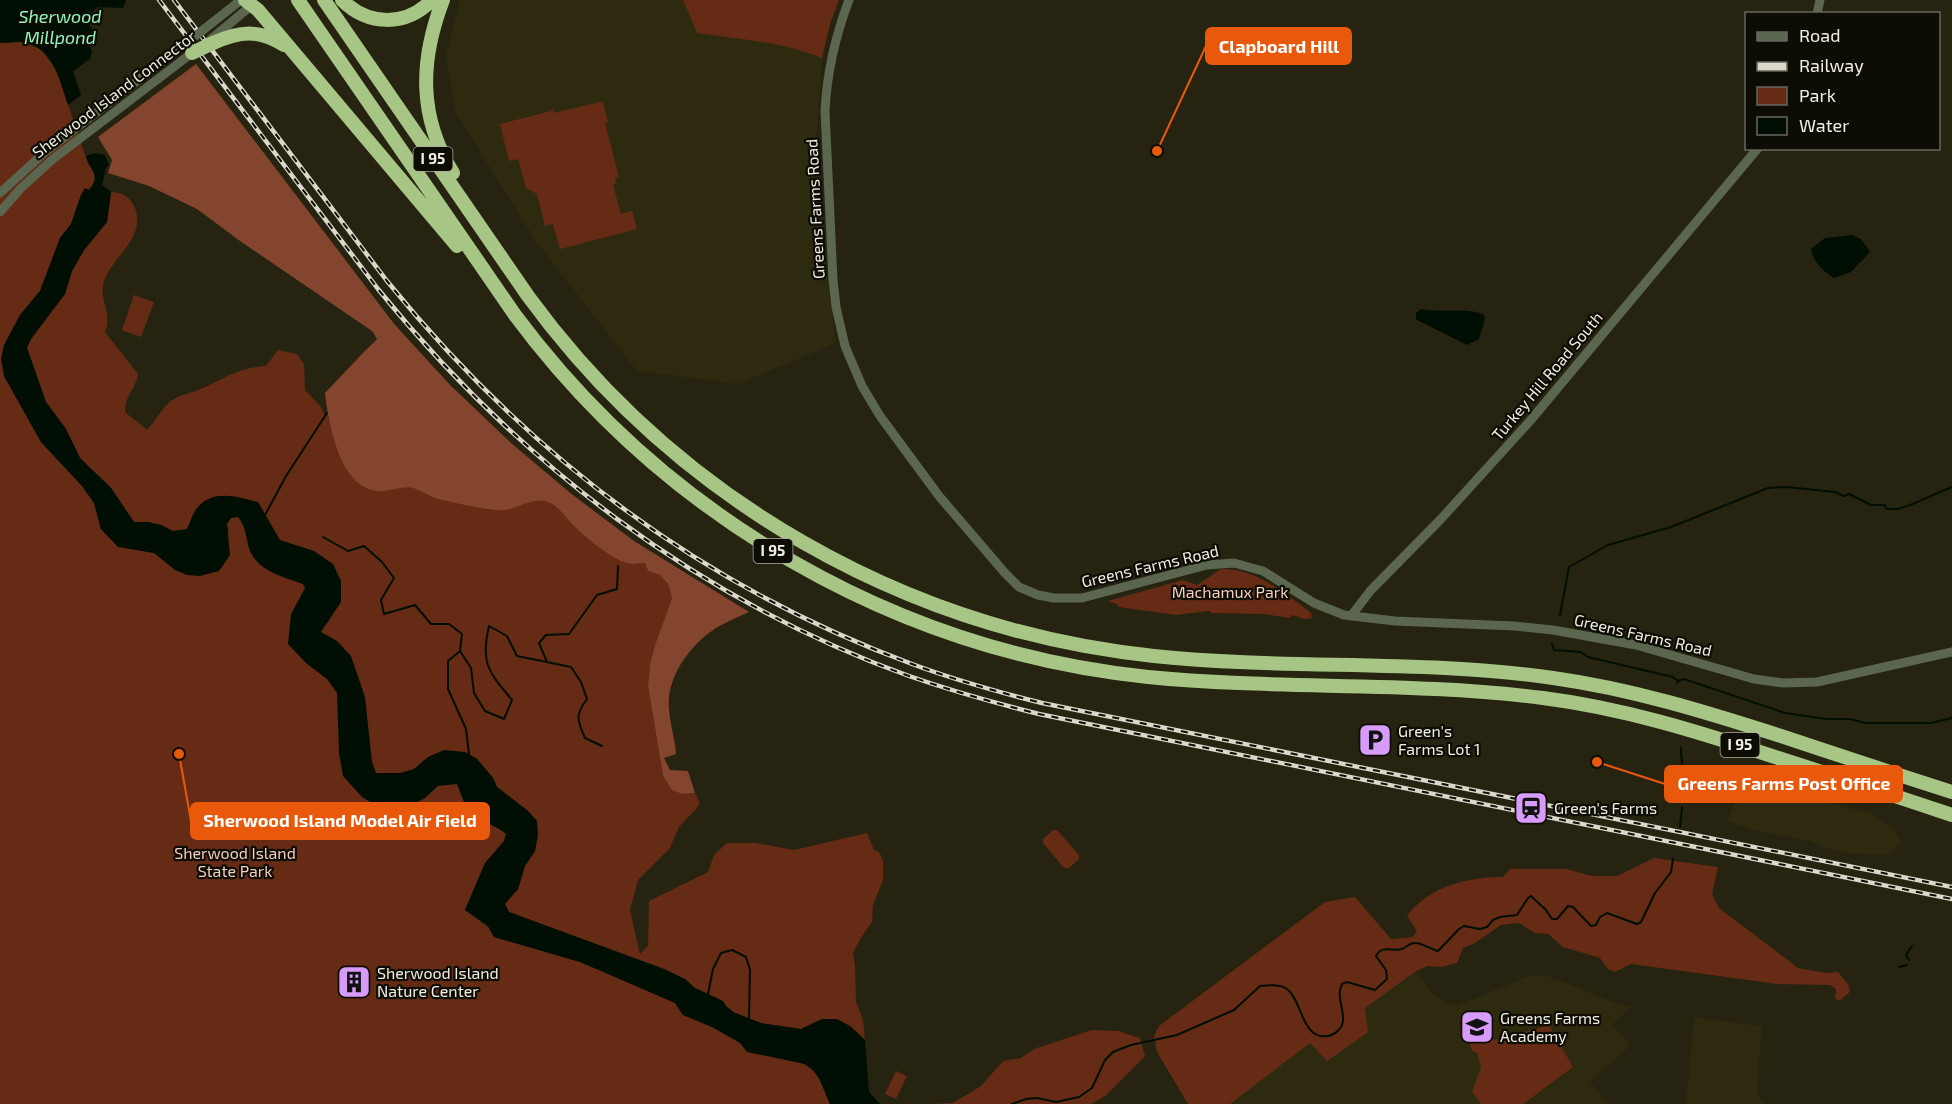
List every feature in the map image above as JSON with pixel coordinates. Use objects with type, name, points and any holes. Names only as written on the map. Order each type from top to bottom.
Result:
[{"type":"highway","name":"I 95","points":[[297,0],[531,336],[605,420],[697,499],[760,543],[804,569],[858,596],[921,623],[1019,654],[1068,665],[1128,674],[1196,680],[1484,692],[1523,695],[1595,706],[1670,723],[1952,814]]},
{"type":"highway","name":"I 95","points":[[324,0],[543,317],[576,357],[629,413],[666,447],[720,490],[777,528],[837,562],[931,604],[980,621],[1030,635],[1080,645],[1140,654],[1208,660],[1491,671],[1529,674],[1605,686],[1681,705],[1952,792]]},
{"type":"highway","points":[[342,0],[359,14],[385,21],[412,15],[432,0]]},
{"type":"highway","points":[[443,0],[433,28],[426,63],[426,92],[434,133],[446,161],[543,317]]},
{"type":"highway","points":[[246,2],[291,49],[531,336]]},
{"type":"highway","points":[[189,48],[235,34],[256,33],[270,37],[291,49]]},
{"type":"street","name":"Greens Farms Road","points":[[849,0],[835,39],[826,85],[826,137],[833,280],[836,307],[845,346],[862,386],[880,416],[939,496],[1015,583],[1038,595],[1054,598],[1082,598],[1207,565],[1234,563],[1263,571],[1314,603],[1351,616],[1395,621],[1553,630],[1629,644],[1754,679],[1783,683],[1817,682],[1952,652]]},
{"type":"street","name":"Sherwood Island Connector","points":[[0,212],[20,189],[53,159],[189,48],[203,30],[246,2]]},
{"type":"street","name":"Sherwood Island Connector","points":[[211,42],[246,2]]},
{"type":"street","name":"Sherwood Island Connector","points":[[0,193],[44,153],[189,48]]},
{"type":"street","name":"Turkey Hill Road South","points":[[1351,616],[1371,590],[1448,511],[1530,421],[1756,150]]},
{"type":"shaded area","points":[[460,0],[839,0],[830,24],[822,58],[816,145],[825,260],[836,343],[739,384],[637,371],[537,243],[456,113],[446,56]]},
{"type":"shaded area","points":[[196,64],[395,325],[450,385],[511,443],[569,492],[634,541],[749,612],[716,628],[697,643],[682,663],[671,685],[669,709],[676,754],[664,758],[670,770],[688,771],[695,793],[682,794],[672,790],[663,776],[648,686],[655,645],[672,598],[668,584],[660,575],[648,571],[645,563],[627,563],[606,552],[590,541],[557,507],[549,502],[540,500],[500,510],[438,499],[410,487],[377,491],[364,487],[353,478],[338,452],[329,420],[325,393],[377,339],[372,331],[197,209],[149,186],[108,173],[112,160],[98,137]]},
{"type":"shaded area","points":[[1742,786],[1771,794],[1784,791],[1797,795],[1805,802],[1825,801],[1872,814],[1895,829],[1901,842],[1888,855],[1847,853],[1825,848],[1810,841],[1756,831],[1727,821]]},
{"type":"shaded area","name":"Greens Farms Academy","points":[[1400,950],[1432,993],[1456,1006],[1530,976],[1548,976],[1621,1005],[1632,1006],[1612,1025],[1631,1045],[1590,1082],[1608,1104],[1188,1104],[1157,1052],[1155,1041],[1177,1035]]},
{"type":"shaded area","points":[[1694,1017],[1762,1026],[1757,1093],[1765,1104],[1686,1104]]},
{"type":"green space","points":[[683,0],[839,0],[830,24],[822,58],[776,45],[697,33]]},
{"type":"green space","name":"Sherwood Island State Park","points":[[22,42],[41,49],[57,71],[88,164],[95,177],[90,189],[81,195],[71,224],[60,238],[40,291],[20,315],[4,376],[41,442],[82,486],[94,503],[101,529],[107,535],[137,550],[154,553],[160,557],[229,532],[227,524],[231,518],[238,517],[245,525],[248,542],[265,516],[197,508],[187,529],[173,531],[148,522],[134,522],[111,488],[80,458],[66,429],[46,402],[27,348],[30,339],[65,294],[72,271],[84,250],[107,222],[111,192],[128,197],[137,217],[133,236],[104,281],[103,293],[107,318],[105,332],[138,374],[125,412],[147,430],[166,405],[174,399],[239,371],[266,366],[278,350],[297,354],[304,364],[305,390],[321,407],[325,416],[327,413],[325,393],[365,350],[395,325],[450,385],[511,443],[569,492],[628,564],[646,563],[648,571],[660,575],[668,584],[672,598],[655,645],[648,686],[663,776],[682,794],[695,793],[700,803],[679,827],[670,848],[638,880],[630,910],[640,954],[648,946],[649,901],[708,872],[714,855],[727,843],[756,843],[794,850],[867,833],[874,850],[879,852],[883,860],[883,880],[873,905],[872,922],[853,953],[856,1002],[863,1020],[865,1040],[850,1026],[822,1019],[801,1029],[761,1023],[736,1013],[747,1052],[782,1058],[807,1066],[818,1077],[830,1104],[0,1104],[0,43]],"holes":[[[465,752],[477,759],[493,778],[497,787],[528,811],[535,851],[525,866],[518,889],[505,904],[509,912],[664,969],[685,979],[695,988],[723,1001],[712,1027],[683,1015],[675,1003],[603,971],[494,937],[488,927],[465,910],[485,863],[504,841],[506,834],[484,821]]]},
{"type":"green space","points":[[603,102],[608,122],[605,123],[619,177],[615,178],[616,184],[613,185],[621,214],[632,211],[637,229],[560,249],[553,224],[545,226],[537,194],[526,188],[518,159],[509,161],[500,124],[553,109],[554,113]]},
{"type":"green space","points":[[134,295],[154,302],[141,337],[122,330]]},
{"type":"green space","name":"Machamux Park","points":[[1221,569],[1258,577],[1311,613],[1312,618],[1209,611],[1176,615],[1119,607],[1108,601],[1183,580],[1197,585]]},
{"type":"green space","points":[[1053,830],[1057,830],[1079,855],[1079,859],[1069,868],[1064,868],[1043,843],[1043,839]]},
{"type":"green space","points":[[1654,858],[1718,867],[1712,894],[1719,908],[1798,968],[1826,973],[1838,972],[1848,984],[1850,992],[1839,1001],[1835,998],[1836,989],[1830,985],[1777,984],[1631,964],[1615,972],[1608,969],[1600,958],[1563,947],[1548,934],[1535,933],[1519,923],[1501,925],[1475,943],[1463,948],[1457,963],[1441,967],[1428,966],[1416,971],[1365,1008],[1368,1032],[1327,1061],[1310,1043],[1230,1104],[1188,1104],[1157,1052],[1154,1036],[1159,1026],[1325,902],[1355,897],[1391,939],[1413,937],[1417,931],[1407,916],[1426,897],[1450,885],[1476,879],[1503,877],[1510,869],[1566,869],[1592,876],[1617,876]]},
{"type":"green space","points":[[1549,1025],[1573,1067],[1523,1104],[1481,1104],[1472,1092],[1481,1067],[1477,1053],[1472,1051],[1470,1045],[1474,1038],[1479,1038],[1481,1041],[1500,1039]]},
{"type":"green space","points":[[1092,1030],[1118,1031],[1140,1038],[1145,1056],[1105,1096],[1091,1104],[933,1104],[952,1103],[981,1086],[1003,1061],[1021,1058],[1034,1049]]},
{"type":"green space","points":[[896,1071],[907,1076],[896,1099],[885,1094]]},
{"type":"water","name":"Sherwood Millpond","points":[[0,0],[126,0],[123,8],[98,7],[91,13],[87,12],[93,30],[89,40],[92,51],[90,59],[73,71],[81,95],[68,105],[54,66],[42,51],[24,42],[0,43]]},
{"type":"water","points":[[96,153],[105,155],[109,165],[106,168],[102,185],[111,192],[107,222],[84,250],[72,271],[65,294],[31,339],[27,348],[46,402],[66,429],[80,458],[111,488],[134,522],[161,525],[173,531],[187,529],[198,507],[204,501],[218,496],[242,498],[258,502],[280,540],[314,551],[333,564],[341,581],[341,602],[321,632],[337,641],[351,656],[365,697],[372,762],[376,773],[400,773],[414,769],[428,757],[444,750],[465,752],[477,759],[493,778],[497,787],[537,821],[538,835],[535,851],[525,866],[518,889],[505,904],[509,912],[664,969],[685,979],[695,988],[723,1001],[735,1013],[761,1023],[801,1029],[822,1019],[837,1019],[850,1026],[865,1040],[869,1092],[880,1104],[830,1104],[819,1078],[805,1064],[747,1052],[740,1043],[712,1027],[683,1015],[675,1003],[580,962],[494,937],[488,926],[465,910],[485,863],[504,841],[506,834],[485,821],[483,828],[472,823],[457,784],[438,786],[425,798],[408,807],[398,808],[389,804],[372,803],[362,797],[343,776],[339,753],[337,693],[327,679],[307,664],[288,644],[291,614],[305,588],[303,584],[279,576],[258,562],[249,548],[244,528],[238,517],[231,518],[227,524],[230,555],[219,571],[200,576],[187,575],[175,570],[154,553],[118,547],[101,529],[94,503],[82,486],[41,442],[4,376],[1,359],[4,345],[20,315],[40,291],[60,238],[71,224],[81,195],[85,188],[89,190],[93,185],[95,176],[86,156]]},
{"type":"water","points":[[1852,235],[1861,239],[1870,252],[1851,272],[1834,278],[1819,265],[1811,249],[1825,238]]},
{"type":"water","points":[[1421,309],[1470,311],[1484,315],[1479,339],[1467,345],[1417,320],[1416,313]]},
{"type":"waterway","points":[[265,515],[286,476],[327,413]]},
{"type":"waterway","points":[[1560,615],[1569,567],[1608,545],[1671,527],[1768,488],[1787,487],[1835,492],[1844,496],[1849,494],[1871,505],[1885,505],[1886,509],[1898,509],[1952,487]]},
{"type":"waterway","points":[[323,537],[348,551],[364,546],[382,562],[394,578],[381,600],[384,614],[415,605],[431,624],[449,624],[462,634],[460,651]]},
{"type":"waterway","points":[[469,754],[466,729],[448,689],[448,661],[460,651],[471,668],[474,693],[485,711],[504,719],[512,700],[488,667],[486,639],[489,626],[507,636],[517,656],[547,662],[539,643],[546,635],[569,634],[597,595],[617,589],[618,566]]},
{"type":"waterway","points":[[1552,644],[1554,650],[1581,652],[1588,657],[1673,677],[1678,681],[1677,683]]},
{"type":"waterway","points":[[547,662],[571,667],[581,682],[587,699],[580,709],[578,718],[580,727],[585,738],[602,746]]},
{"type":"waterway","points":[[1678,681],[1684,679],[1785,713],[1827,719],[1850,719],[1865,723],[1931,723],[1952,718]]},
{"type":"waterway","points":[[1681,748],[1683,797]]},
{"type":"waterway","points":[[1680,827],[1682,807]]},
{"type":"waterway","points":[[1012,1104],[1026,1099],[1037,1098],[1056,1102],[1079,1097],[1092,1088],[1105,1060],[1113,1052],[1131,1045],[1177,1035],[1234,1010],[1260,986],[1271,985],[1287,989],[1292,994],[1312,1032],[1319,1036],[1332,1035],[1340,1029],[1343,1021],[1340,995],[1342,984],[1347,982],[1375,990],[1387,979],[1386,970],[1376,956],[1381,950],[1398,950],[1415,943],[1438,951],[1464,926],[1480,929],[1487,927],[1493,920],[1500,917],[1517,915],[1531,896],[1552,919],[1557,919],[1568,906],[1573,907],[1591,926],[1596,925],[1600,917],[1607,913],[1637,924],[1641,922],[1655,893],[1671,872],[1673,859]]},
{"type":"waterway","points":[[1909,960],[1906,955],[1912,946]]},
{"type":"waterway","points":[[708,994],[713,969],[721,953],[732,950],[746,957],[750,970],[749,1018]]},
{"type":"waterway","points":[[1899,967],[1907,965]]},
{"type":"railway","points":[[159,0],[378,289],[432,352],[490,412],[552,467],[617,519],[685,566],[757,608],[831,645],[909,676],[1039,714],[1952,899]]},
{"type":"railway","points":[[174,0],[387,281],[441,344],[499,403],[559,458],[623,508],[690,554],[761,596],[835,632],[912,664],[1042,703],[1952,887]]},
{"type":"place","name":"Clapboard Hill","points":[[1157,151]]},
{"type":"place","name":"Green's Farms Lot 1","points":[[1375,740]]},
{"type":"place","name":"Sherwood Island Model Air Field","points":[[179,754]]},
{"type":"place","name":"Greens Farms Post Office","points":[[1597,762]]},
{"type":"place","name":"Green's Farms","points":[[1531,808]]},
{"type":"place","name":"Sherwood Island Nature Center","points":[[354,982]]},
{"type":"place","name":"Greens Farms Academy","points":[[1477,1027]]}]
